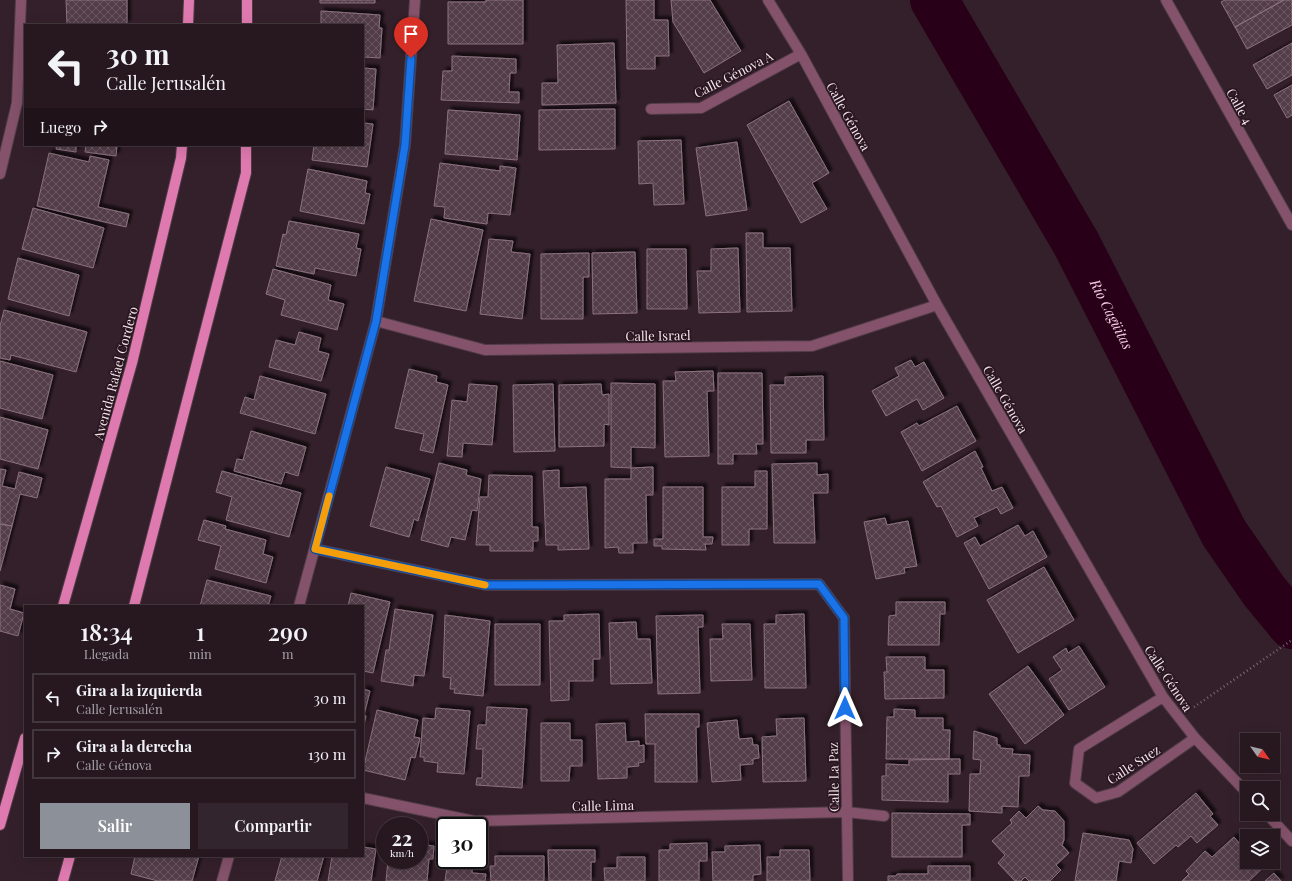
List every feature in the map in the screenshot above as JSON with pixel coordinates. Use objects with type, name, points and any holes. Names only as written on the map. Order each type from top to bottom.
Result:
[{"type":"main road","points":[[188,24],[189,0]]},
{"type":"main road","points":[[247,0],[247,24]]},
{"type":"main road","name":"Avenida Rafael Cordero","points":[[63,605],[132,363],[181,158],[182,146]]},
{"type":"main road","points":[[134,605],[246,173],[246,146]]},
{"type":"main road","points":[[0,825],[24,741]]},
{"type":"main road","points":[[63,881],[70,857]]},
{"type":"street","points":[[0,174],[17,102],[21,0]]},
{"type":"street","points":[[299,605],[376,321],[405,145],[415,0]]},
{"type":"street","name":"Calle Génova","points":[[768,0],[801,54],[937,305],[1163,697],[1195,738],[1240,786]]},
{"type":"street","name":"Calle 4","points":[[1166,0],[1292,225]]},
{"type":"street","name":"Calle Génova A","points":[[651,109],[701,108],[801,54]]},
{"type":"street","name":"Calle Israel","points":[[376,321],[485,350],[812,346],[937,305]]},
{"type":"street","name":"Calle La Paz","points":[[315,549],[486,585],[819,584],[844,618],[848,881]]},
{"type":"street","name":"Calle Suez","points":[[1163,697],[1079,749],[1075,783],[1096,798],[1118,792],[1195,738]]},
{"type":"street","name":"Calle Lima","points":[[364,798],[474,821],[846,812],[884,816]]},
{"type":"street","points":[[1273,821],[1292,841]]},
{"type":"street","points":[[222,881],[229,857]]},
{"type":"path","points":[[1179,718],[1292,640]]},
{"type":"building","points":[[66,0],[127,0],[127,24],[67,24]]},
{"type":"building","points":[[320,0],[375,0],[375,3],[320,3]]},
{"type":"building","points":[[486,0],[523,0],[523,44],[448,44],[448,2],[486,2]]},
{"type":"building","points":[[626,0],[654,0],[654,20],[668,20],[669,56],[655,56],[655,69],[627,69]]},
{"type":"building","points":[[671,0],[710,0],[741,51],[704,73],[673,22]]},
{"type":"building","points":[[1225,0],[1284,0],[1235,27],[1221,2]]},
{"type":"building","points":[[1284,0],[1292,0],[1292,25],[1247,49],[1235,27]]},
{"type":"building","points":[[321,11],[380,15],[379,28],[382,28],[380,58],[364,57],[364,24],[321,24]]},
{"type":"building","points":[[614,43],[616,103],[542,105],[542,83],[558,83],[557,45]]},
{"type":"building","points":[[1292,43],[1292,75],[1267,89],[1253,65]]},
{"type":"building","points":[[452,56],[516,59],[516,73],[510,73],[509,92],[519,92],[519,103],[441,100],[443,71],[452,71]]},
{"type":"building","points":[[364,68],[376,69],[373,110],[364,109]]},
{"type":"building","points":[[1292,85],[1292,115],[1287,118],[1274,95]]},
{"type":"building","points":[[789,101],[829,173],[812,183],[827,209],[801,223],[747,125]]},
{"type":"building","points":[[615,109],[615,149],[539,150],[539,110]]},
{"type":"building","points":[[448,110],[520,115],[517,160],[445,154]]},
{"type":"building","points":[[364,123],[373,124],[367,167],[312,160],[314,146],[364,146]]},
{"type":"building","points":[[681,140],[684,204],[654,205],[653,183],[639,184],[638,141]]},
{"type":"building","points":[[737,142],[747,210],[706,216],[696,148]]},
{"type":"building","points":[[57,146],[76,146],[76,152],[56,149]]},
{"type":"building","points":[[86,146],[117,146],[116,156],[85,152]]},
{"type":"building","points":[[49,153],[89,162],[90,156],[109,160],[98,207],[129,214],[126,227],[37,206]]},
{"type":"building","points":[[440,163],[500,171],[500,166],[516,168],[510,215],[488,213],[487,224],[444,218],[445,207],[434,206]]},
{"type":"building","points":[[308,169],[367,181],[365,193],[370,194],[364,224],[300,211]]},
{"type":"building","points":[[33,208],[104,228],[93,268],[22,249]]},
{"type":"building","points":[[431,219],[483,230],[466,311],[414,301]]},
{"type":"building","points":[[289,221],[359,234],[356,248],[361,249],[356,276],[315,268],[314,274],[276,266],[283,234],[286,235]]},
{"type":"building","points":[[746,233],[763,233],[763,248],[790,248],[792,311],[747,312]]},
{"type":"building","points":[[489,239],[513,241],[511,252],[530,254],[522,319],[480,314]]},
{"type":"building","points":[[738,248],[740,312],[699,313],[697,271],[711,271],[711,249]]},
{"type":"building","points":[[647,249],[686,249],[687,309],[647,309]]},
{"type":"building","points":[[635,252],[637,313],[593,314],[592,253]]},
{"type":"building","points":[[589,253],[589,277],[583,277],[583,319],[541,319],[541,254]]},
{"type":"building","points":[[18,258],[79,275],[69,316],[8,299]]},
{"type":"building","points":[[273,269],[331,285],[328,300],[344,304],[337,330],[281,315],[285,300],[266,294]]},
{"type":"building","points":[[4,310],[87,332],[76,372],[11,355],[10,360],[0,358],[0,326]]},
{"type":"building","points":[[299,332],[321,338],[318,351],[329,354],[321,381],[269,367],[276,340],[295,345]]},
{"type":"building","points":[[911,360],[915,367],[924,362],[944,398],[923,410],[917,399],[886,416],[872,391],[899,376],[895,368]]},
{"type":"building","points":[[0,361],[53,375],[42,419],[0,408]]},
{"type":"building","points":[[409,369],[437,376],[436,382],[448,385],[433,453],[420,450],[424,434],[395,428]]},
{"type":"building","points":[[713,371],[714,391],[707,391],[709,456],[665,457],[663,381],[676,381],[675,372]]},
{"type":"building","points":[[718,373],[762,373],[763,444],[756,444],[757,454],[733,454],[733,464],[718,464]]},
{"type":"building","points":[[260,376],[326,394],[315,434],[240,413],[245,397],[254,400]]},
{"type":"building","points":[[823,376],[824,440],[806,440],[806,453],[771,453],[770,385],[785,385],[785,377]]},
{"type":"building","points":[[611,383],[655,384],[655,448],[631,447],[631,468],[611,467]]},
{"type":"building","points":[[469,384],[497,386],[492,445],[463,443],[462,457],[447,456],[452,400],[467,402]]},
{"type":"building","points":[[553,384],[555,451],[514,452],[513,385]]},
{"type":"building","points":[[601,384],[602,395],[609,394],[609,425],[604,424],[604,446],[559,447],[559,385]]},
{"type":"building","points":[[957,406],[976,441],[922,471],[901,432],[917,423],[919,426]]},
{"type":"building","points":[[0,417],[48,430],[38,469],[0,459]]},
{"type":"building","points":[[251,431],[306,447],[298,476],[285,472],[281,484],[234,471],[237,459],[243,460]]},
{"type":"building","points":[[975,451],[992,491],[1002,487],[1013,508],[1001,514],[997,507],[974,518],[978,526],[957,537],[941,506],[937,507],[923,482]]},
{"type":"building","points":[[439,463],[467,470],[466,475],[481,479],[477,511],[472,510],[465,540],[451,537],[448,547],[421,540]]},
{"type":"building","points":[[817,463],[817,475],[828,474],[828,493],[813,493],[815,543],[774,543],[772,464]]},
{"type":"building","points":[[386,467],[430,479],[418,521],[414,519],[409,537],[370,526]]},
{"type":"building","points":[[653,467],[653,495],[646,495],[647,543],[633,543],[633,553],[619,553],[618,547],[605,548],[605,479],[631,479],[631,468]]},
{"type":"building","points":[[0,469],[6,470],[2,486],[15,489],[19,472],[42,478],[37,498],[20,494],[12,526],[0,524]]},
{"type":"building","points":[[559,470],[559,488],[586,487],[589,549],[558,550],[558,545],[546,545],[543,471]]},
{"type":"building","points":[[222,471],[301,493],[289,537],[226,520],[232,497],[216,492]]},
{"type":"building","points":[[755,471],[767,471],[767,529],[749,529],[749,545],[722,545],[722,487],[755,487]]},
{"type":"building","points":[[489,475],[532,476],[532,527],[538,527],[538,541],[533,541],[533,551],[490,551],[490,545],[476,545],[480,497],[488,497]]},
{"type":"building","points":[[663,487],[703,487],[703,537],[713,537],[712,544],[705,544],[706,550],[662,549],[662,546],[654,546],[654,539],[663,539]]},
{"type":"building","points":[[885,518],[887,525],[908,521],[917,566],[904,568],[905,573],[876,579],[864,522]]},
{"type":"building","points":[[204,520],[226,526],[225,529],[266,540],[263,554],[273,557],[266,583],[215,569],[221,546],[198,540]]},
{"type":"building","points":[[0,524],[12,526],[0,571]]},
{"type":"building","points":[[1018,525],[1025,536],[1033,531],[1047,557],[989,589],[964,543],[975,537],[980,546]]},
{"type":"building","points":[[1044,567],[1074,620],[1018,653],[987,600]]},
{"type":"building","points":[[207,580],[271,596],[268,605],[200,605]]},
{"type":"building","points":[[0,585],[15,589],[10,609],[24,613],[18,636],[0,631]]},
{"type":"building","points":[[351,593],[390,602],[373,673],[364,671],[364,605],[348,605]]},
{"type":"building","points":[[896,602],[945,602],[945,614],[940,614],[939,645],[888,645],[889,616],[896,615]]},
{"type":"building","points":[[395,609],[433,615],[424,676],[414,675],[413,686],[381,681],[386,650],[389,650]]},
{"type":"building","points":[[599,614],[600,659],[593,659],[593,681],[569,681],[569,700],[551,701],[549,621],[564,621],[564,615]]},
{"type":"building","points":[[804,614],[806,688],[765,688],[764,624],[776,624],[776,615]]},
{"type":"building","points":[[445,615],[490,621],[483,696],[454,693],[455,689],[450,689],[451,678],[443,677]]},
{"type":"building","points":[[703,615],[703,627],[698,627],[700,693],[658,694],[656,616]]},
{"type":"building","points":[[636,622],[637,639],[650,639],[652,683],[611,684],[609,623]]},
{"type":"building","points":[[495,624],[540,624],[540,685],[495,685]]},
{"type":"building","points":[[722,624],[750,624],[752,680],[711,681],[710,639],[723,639]]},
{"type":"building","points":[[1079,646],[1105,687],[1069,710],[1049,679],[1062,670],[1053,657],[1066,648],[1068,653]]},
{"type":"building","points":[[886,657],[925,657],[925,670],[944,670],[944,698],[885,699],[884,672],[887,672]]},
{"type":"building","points":[[1028,666],[1064,715],[1025,744],[989,694]]},
{"type":"building","points":[[364,689],[370,691],[364,715]]},
{"type":"building","points":[[487,707],[527,709],[522,788],[476,785],[477,778],[482,778],[483,749],[476,749],[478,725],[486,725]]},
{"type":"building","points":[[436,708],[470,711],[464,774],[437,772],[438,763],[424,761],[424,757],[420,757],[423,718],[435,719]]},
{"type":"building","points":[[894,709],[915,710],[915,718],[943,718],[943,730],[950,730],[949,759],[886,759],[887,717],[894,717]]},
{"type":"building","points":[[377,710],[418,720],[414,737],[420,738],[415,758],[411,757],[405,780],[364,770]]},
{"type":"building","points":[[645,714],[699,714],[699,727],[696,727],[697,782],[655,782],[655,744],[646,744]]},
{"type":"building","points":[[804,718],[806,781],[763,782],[762,737],[777,736],[776,719]]},
{"type":"building","points":[[737,720],[739,739],[752,738],[753,745],[758,745],[759,758],[753,759],[753,764],[740,765],[741,780],[712,782],[707,723]]},
{"type":"building","points":[[541,723],[570,723],[570,740],[582,740],[582,766],[570,766],[569,781],[541,781]]},
{"type":"building","points":[[625,723],[626,742],[639,741],[639,746],[644,745],[644,762],[638,763],[639,766],[627,767],[627,778],[598,779],[596,724]]},
{"type":"building","points":[[974,731],[997,738],[997,745],[1000,745],[1000,748],[1013,749],[1012,754],[1030,755],[1029,776],[1019,776],[1018,807],[1002,806],[1002,813],[969,811],[970,774],[980,774],[981,760],[973,759]]},
{"type":"building","points":[[960,759],[960,774],[948,774],[948,802],[882,800],[882,776],[886,776],[886,764],[909,765],[909,760]]},
{"type":"building","points":[[1196,793],[1213,814],[1210,816],[1218,825],[1197,843],[1191,836],[1178,847],[1176,845],[1154,864],[1137,843]]},
{"type":"building","points":[[1038,806],[1043,810],[1055,811],[1064,821],[1064,840],[1062,845],[1069,853],[1056,865],[1061,870],[1050,881],[1029,881],[1025,877],[1021,881],[1015,881],[998,863],[1005,855],[992,841],[1012,823],[1010,820],[1019,811],[1026,818]]},
{"type":"building","points":[[892,813],[970,814],[970,825],[962,825],[962,857],[892,857]]},
{"type":"building","points":[[1083,833],[1129,840],[1133,849],[1131,863],[1119,861],[1116,881],[1075,881]]},
{"type":"building","points":[[1234,837],[1240,844],[1240,869],[1262,869],[1249,881],[1182,881],[1189,874],[1186,871],[1205,851],[1212,857]]},
{"type":"building","points":[[707,843],[707,861],[699,861],[699,881],[659,881],[659,850],[670,850],[670,844]]},
{"type":"building","points":[[428,845],[434,846],[433,859],[429,859],[427,881],[386,881],[387,869],[428,869]]},
{"type":"building","points":[[760,845],[761,874],[753,875],[753,881],[713,881],[712,852],[725,852],[725,846]]},
{"type":"building","points":[[364,847],[376,849],[371,881],[328,881],[332,857],[364,857]]},
{"type":"building","points":[[548,850],[595,850],[595,862],[591,862],[591,881],[549,881]]},
{"type":"building","points":[[780,850],[809,850],[810,881],[767,881],[767,857],[780,857]]},
{"type":"building","points":[[495,856],[544,856],[544,881],[491,881],[490,866],[495,866]]},
{"type":"building","points":[[135,857],[199,857],[192,881],[158,881],[131,874]]},
{"type":"building","points":[[282,857],[324,857],[317,881],[275,881]]},
{"type":"building","points":[[617,857],[645,857],[645,881],[605,881],[604,868],[617,868]]},
{"type":"building","points":[[928,866],[970,866],[970,881],[888,881],[888,876],[896,876],[897,874],[928,874]]},
{"type":"building","points":[[447,869],[472,869],[472,873],[486,874],[485,881],[445,881]]},
{"type":"building","points":[[1274,873],[1281,881],[1265,881]]},
{"type":"waterway","name":"Río Cagüitas","points":[[934,0],[1076,243],[1224,533],[1264,591],[1292,625]]},
{"type":"slow traffic","points":[[329,496],[315,549],[485,585]]},
{"type":"route","points":[[411,58],[405,145],[376,321],[315,549],[486,585],[819,584],[844,618],[845,708]]}]
